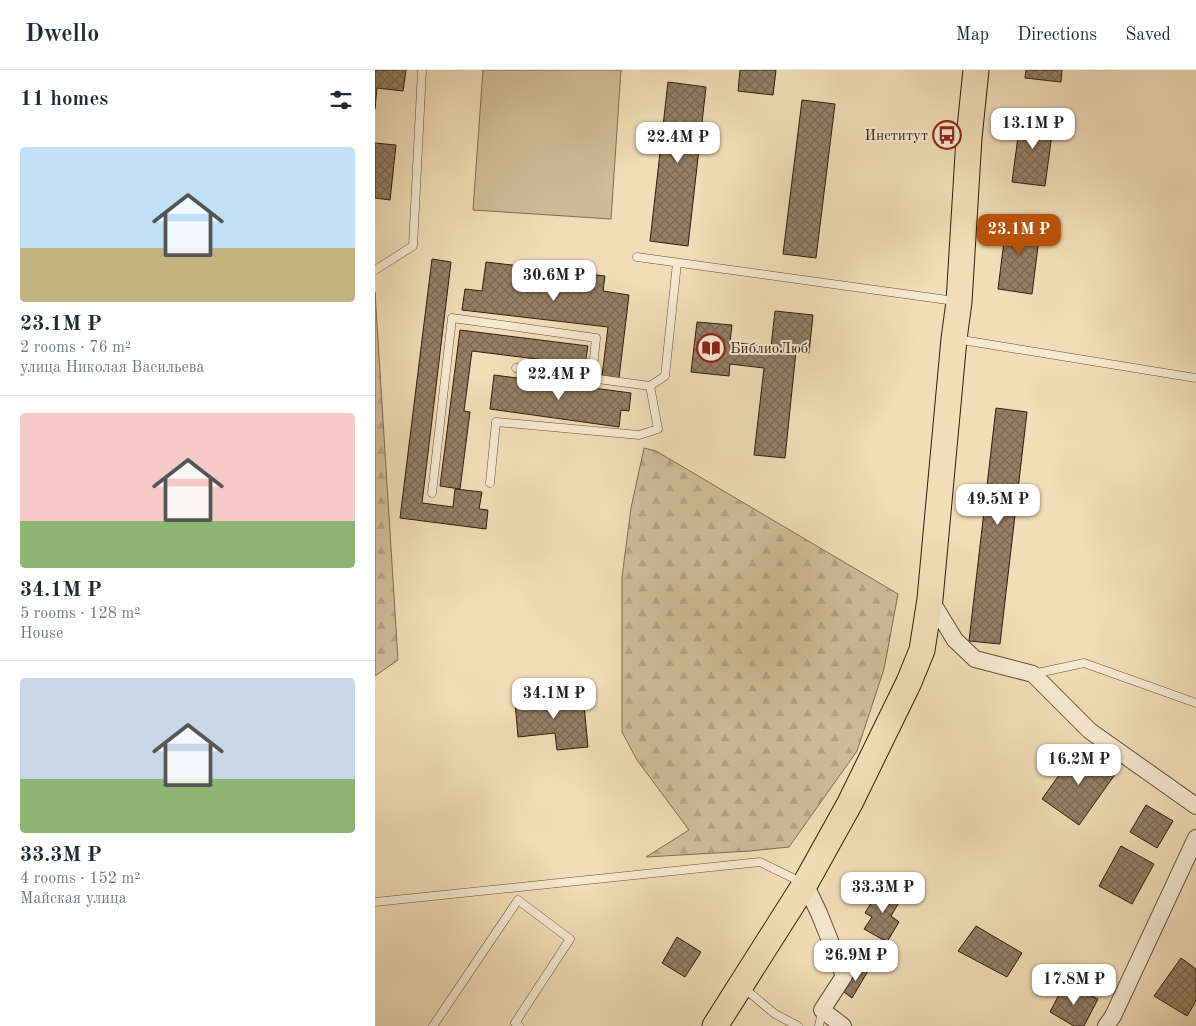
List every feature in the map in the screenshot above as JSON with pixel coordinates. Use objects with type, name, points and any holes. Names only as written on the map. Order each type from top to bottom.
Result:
[{"type":"main road","points":[[715,1026],[805,884],[849,804],[909,682],[922,650],[930,599],[959,302],[969,138],[976,70]]},
{"type":"street","points":[[930,599],[955,640],[975,659],[1033,674],[1090,731],[1196,806]]},
{"type":"street","points":[[1106,1026],[1113,1016],[1196,838]]},
{"type":"street","points":[[805,884],[819,913],[844,976],[821,1018],[843,1026]]},
{"type":"lane","points":[[375,270],[413,246],[422,70]]},
{"type":"lane","points":[[637,257],[959,302]]},
{"type":"lane","points":[[517,368],[650,386],[665,376],[677,263]]},
{"type":"lane","points":[[433,493],[452,318],[596,338],[592,378]]},
{"type":"lane","points":[[954,338],[1196,378]]},
{"type":"lane","points":[[490,483],[496,422],[639,435],[658,429],[650,386]]},
{"type":"lane","points":[[1033,674],[1084,663],[1196,703]]},
{"type":"lane","points":[[375,902],[759,862],[805,884]]},
{"type":"lane","points":[[433,1026],[517,900],[570,939],[515,1023],[519,1026]]},
{"type":"lane","points":[[741,985],[775,1014],[798,1026]]},
{"type":"green space","points":[[483,70],[621,70],[611,219],[473,210]]},
{"type":"green space","points":[[375,292],[398,660],[375,676]]},
{"type":"green space","points":[[644,448],[656,451],[898,594],[884,669],[857,751],[789,847],[646,857],[689,830],[637,760],[622,732],[622,577],[631,508]]},
{"type":"building","points":[[375,70],[406,70],[403,91],[377,88],[375,109]]},
{"type":"building","points":[[740,70],[776,70],[773,95],[738,91]]},
{"type":"building","points":[[1026,70],[1062,70],[1061,82],[1025,78]]},
{"type":"building","points":[[668,82],[706,87],[688,246],[650,241]]},
{"type":"building","points":[[802,100],[835,104],[816,258],[783,254]]},
{"type":"building","points":[[1021,114],[1054,119],[1045,186],[1012,182]]},
{"type":"building","points":[[375,143],[396,145],[390,200],[375,198]]},
{"type":"building","points":[[1007,217],[1041,222],[1032,294],[998,289]]},
{"type":"building","points":[[432,259],[451,262],[422,503],[453,507],[455,489],[482,492],[479,509],[488,510],[486,529],[400,518]]},
{"type":"building","points":[[486,262],[605,276],[603,291],[629,295],[619,378],[602,376],[608,327],[462,310],[465,289],[482,291]]},
{"type":"building","points":[[775,311],[813,315],[809,353],[796,351],[785,458],[754,455],[764,368],[730,364],[729,376],[691,372],[697,322],[732,325],[730,342],[771,347]]},
{"type":"building","points":[[460,330],[588,346],[585,365],[472,351],[464,411],[470,412],[460,489],[440,486]]},
{"type":"building","points":[[494,375],[631,393],[629,411],[621,410],[619,427],[490,409]]},
{"type":"building","points":[[996,408],[1027,412],[1000,644],[969,641]]},
{"type":"building","points":[[583,695],[588,747],[557,750],[555,733],[518,737],[515,702]]},
{"type":"building","points":[[1079,747],[1116,773],[1079,825],[1042,799]]},
{"type":"building","points":[[1146,805],[1173,821],[1157,848],[1130,832]]},
{"type":"building","points":[[1121,846],[1154,864],[1132,904],[1099,886]]},
{"type":"building","points":[[882,885],[902,897],[891,916],[899,922],[887,942],[864,929],[872,917],[865,913]]},
{"type":"building","points":[[976,926],[1022,953],[1007,977],[958,951]]},
{"type":"building","points":[[677,937],[701,952],[685,977],[662,963]]},
{"type":"building","points":[[1181,958],[1196,969],[1196,1001],[1187,1016],[1154,996]]},
{"type":"building","points":[[860,966],[868,971],[852,998],[844,992]]},
{"type":"building","points":[[1065,983],[1098,999],[1084,1026],[1074,1026],[1050,1012]]},
{"type":"place","name":"Институт","points":[[947,135]]},
{"type":"place","name":"БиблиоЛюб","points":[[711,348]]}]
